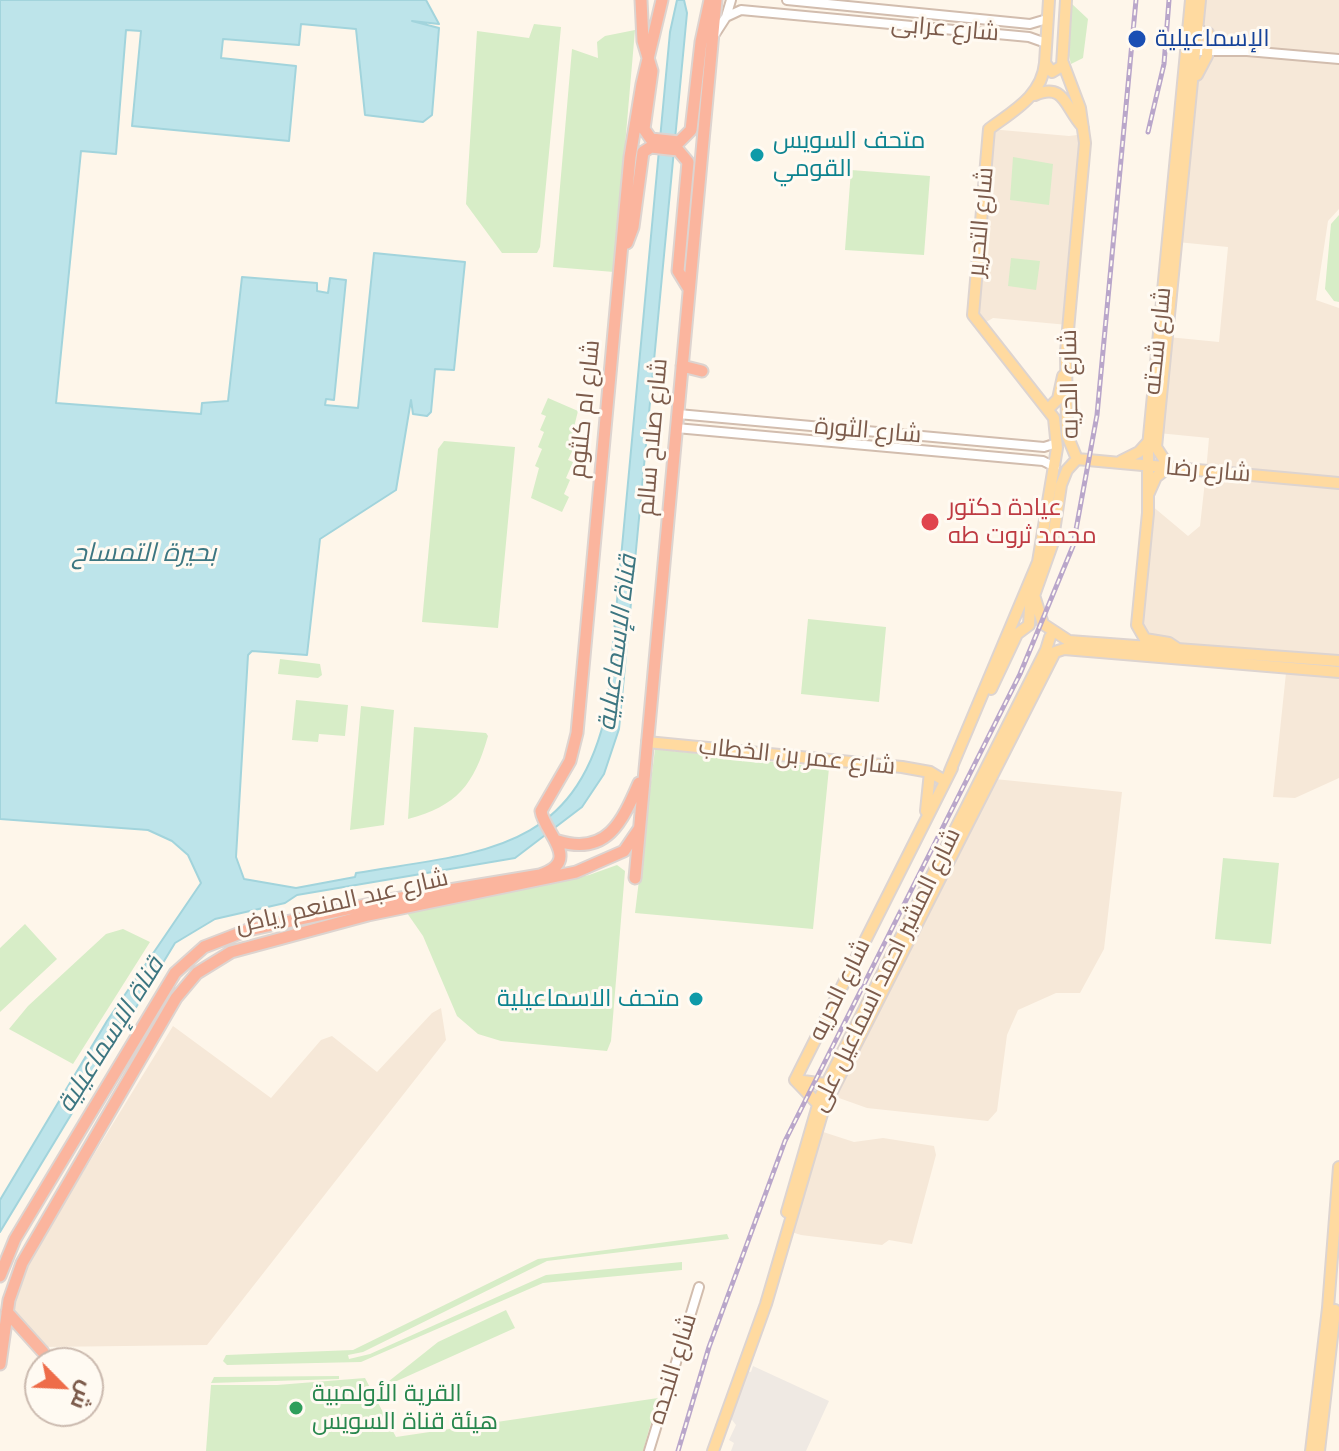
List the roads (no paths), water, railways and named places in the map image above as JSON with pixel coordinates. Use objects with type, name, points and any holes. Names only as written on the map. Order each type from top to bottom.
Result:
[{"type":"highway","points":[[641,0],[642,35],[651,77],[644,129],[651,143]]},
{"type":"highway","name":"شارع ام كلثوم","points":[[557,841],[541,816],[542,806],[570,761],[577,733],[634,130],[662,0]]},
{"type":"highway","points":[[679,146],[691,130],[701,42],[710,0]]},
{"type":"highway","name":"شارع صلاح سالم","points":[[608,860],[622,862],[635,878],[716,0]]},
{"type":"highway","points":[[651,143],[679,146]]},
{"type":"highway","points":[[622,250],[633,227],[641,156],[651,143]]},
{"type":"highway","points":[[679,146],[688,162],[678,271],[680,280],[689,289]]},
{"type":"highway","points":[[682,366],[702,371]]},
{"type":"highway","points":[[557,841],[579,847],[605,839],[623,816],[643,773]]},
{"type":"highway","name":"شارع عبد المنعم رياض","points":[[0,1364],[7,1312],[27,1252],[176,998],[197,973],[219,957],[246,946],[368,915],[550,880],[608,860],[630,845],[639,829]]},
{"type":"highway","name":"شارع عبد المنعم رياض","points":[[0,1276],[15,1239],[186,961],[214,942],[248,930],[389,900],[546,873],[559,860],[557,841]]},
{"type":"highway","points":[[186,961],[197,973]]},
{"type":"highway","points":[[87,1118],[100,1126]]},
{"type":"highway","points":[[7,1312],[38,1347]]},
{"type":"main road","points":[[1030,97],[1042,80],[1049,0]]},
{"type":"main road","points":[[1045,63],[1047,69],[1055,72],[1063,63],[1067,0]]},
{"type":"main road","name":"شارع شحته","points":[[1181,651],[1169,643],[1145,639],[1138,629],[1147,497],[1146,465],[1151,445],[1196,51],[1191,0]]},
{"type":"main road","name":"شارع شحته","points":[[1193,25],[1200,0]]},
{"type":"main road","points":[[1196,51],[1208,33]]},
{"type":"main road","name":"شارع شحته","points":[[1151,445],[1196,51]]},
{"type":"main road","name":"شارع الحريه","points":[[1056,484],[1077,459],[1067,435],[1066,352],[1085,153],[1084,129],[1063,63]]},
{"type":"main road","points":[[1030,97],[1050,90],[1058,92],[1084,129]]},
{"type":"main road","name":"شارع التحرير","points":[[1030,97],[989,129],[973,315],[1051,413]]},
{"type":"main road","points":[[1051,413],[1058,399],[1066,352]]},
{"type":"main road","name":"شارع الحريه","points":[[947,776],[963,751],[1017,634],[1029,625],[1034,595],[1049,558],[1057,443],[1051,413]]},
{"type":"main road","points":[[1119,462],[1151,445],[1169,467],[1155,479],[1147,497]]},
{"type":"main road","name":"شارع رضا","points":[[1077,459],[1339,483]]},
{"type":"main road","name":"شارع الحريه","points":[[795,1080],[947,776],[1034,572],[1051,521]]},
{"type":"main road","points":[[1034,595],[1043,624],[1069,641]]},
{"type":"main road","points":[[1029,625],[1050,637],[1069,641],[1339,661]]},
{"type":"main road","name":"شارع المشير احمد اسماعيل على","points":[[768,1292],[817,1103],[1050,637]]},
{"type":"main road","name":"شارع المشير احمد اسماعيل على","points":[[710,1451],[768,1292],[828,1098],[1054,655],[1064,649],[1339,672]]},
{"type":"main road","name":"شارع عمر بن الخطاب","points":[[647,742],[947,776]]},
{"type":"main road","points":[[926,817],[930,772]]},
{"type":"main road","points":[[795,1080],[826,1084]]},
{"type":"main road","points":[[795,1080],[817,1103]]},
{"type":"main road","points":[[1319,1451],[1332,1309],[1339,1169]]},
{"type":"main road","points":[[1311,1451],[1339,1265]]},
{"type":"street","points":[[712,38],[726,17],[731,0]]},
{"type":"street","points":[[726,17],[741,10],[737,0]]},
{"type":"street","name":"شارع عرابى","points":[[787,0],[1030,24],[1047,19]]},
{"type":"street","name":"شارع عرابى","points":[[741,10],[1029,37],[1046,43]]},
{"type":"street","points":[[1193,25],[1221,44],[1247,51]]},
{"type":"street","points":[[1196,51],[1247,51],[1339,59]]},
{"type":"street","name":"شارع الثورة","points":[[678,414],[1044,447],[1057,443]]},
{"type":"street","points":[[690,429],[686,422],[691,415]]},
{"type":"street","name":"شارع الثورة","points":[[676,428],[1043,461],[1055,467]]},
{"type":"street","points":[[1043,461],[1046,456],[1044,447]]},
{"type":"street","name":"شارع النجده","points":[[649,1451],[699,1287]]},
{"type":"water","name":"بحيرة التمساح","points":[[0,0],[426,0],[439,24],[412,21],[439,28],[432,115],[423,122],[365,115],[356,29],[301,24],[299,45],[223,39],[221,58],[296,66],[289,141],[132,126],[141,31],[126,30],[116,154],[81,151],[56,403],[201,414],[202,403],[228,401],[242,277],[317,283],[317,291],[328,293],[330,278],[346,280],[334,400],[326,399],[325,405],[358,408],[374,253],[465,262],[454,370],[435,369],[431,412],[427,416],[413,414],[411,400],[396,490],[320,539],[307,655],[252,651],[248,655],[236,857],[244,879],[296,888],[355,877],[356,873],[482,850],[516,837],[547,819],[572,792],[592,756],[607,708],[670,32],[677,0],[684,0],[687,13],[619,729],[604,774],[582,807],[515,858],[297,895],[285,903],[215,919],[175,943],[0,1232],[0,1200],[107,1021],[201,883],[188,855],[172,841],[148,830],[0,819]]},
{"type":"railway","points":[[678,1451],[709,1347],[785,1141],[1020,674],[1073,546],[1097,415],[1136,0]]},
{"type":"railway","points":[[1148,132],[1164,64],[1169,0]]},
{"type":"place","name":"الإسماعيلية","points":[[1137,39]]},
{"type":"place","name":"متحف السويس القومي","points":[[757,155]]},
{"type":"place","name":"عيادة دكتور محمد ثروت طه","points":[[930,522]]},
{"type":"place","name":"متحف الاسماعيلية","points":[[696,999]]},
{"type":"place","name":"القرية الأولمبية هيئة قناة السويس","points":[[296,1408]]},
{"type":"water label","name":"قناة الإسماعيلية","points":[[618,643]]},
{"type":"water label","name":"قناة الإسماعيلية","points":[[111,1035]]}]
